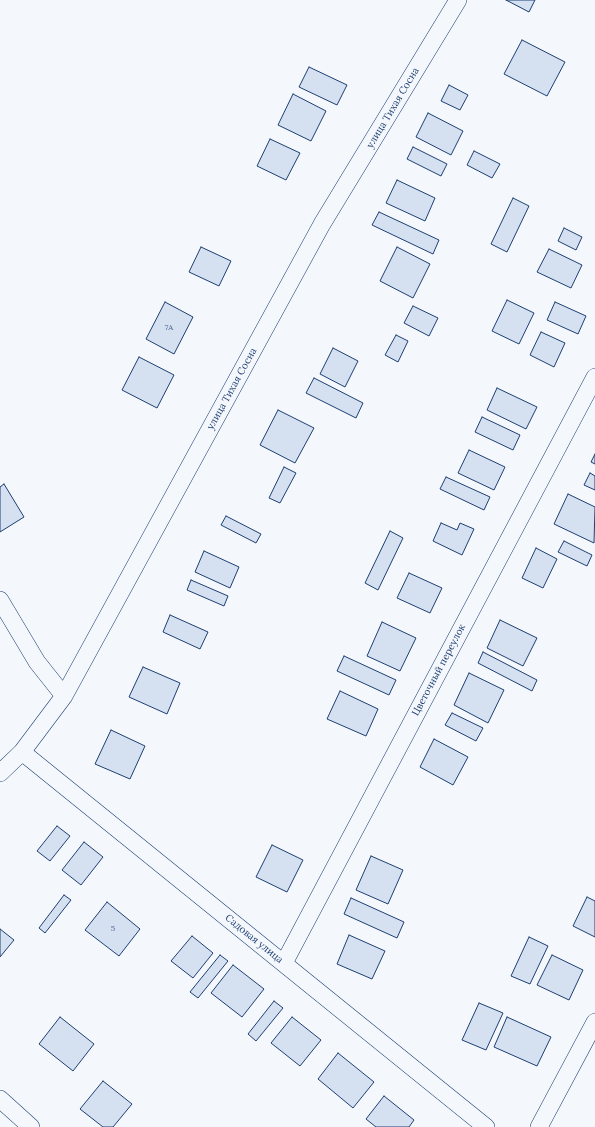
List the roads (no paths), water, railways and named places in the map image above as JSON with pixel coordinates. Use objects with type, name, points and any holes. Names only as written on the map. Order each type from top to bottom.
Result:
[{"type":"street","name":"улица Тихая Сосна","points":[[0,773],[22,752],[64,696],[322,224],[458,0]]},
{"type":"street","name":"Цветочный переулок","points":[[284,963],[595,377]]},
{"type":"street","points":[[0,600],[37,662],[64,696]]},
{"type":"street","name":"Садовая улица","points":[[22,752],[486,1127]]},
{"type":"street","points":[[539,1127],[595,1022]]},
{"type":"street","points":[[0,1099],[31,1127]]}]
